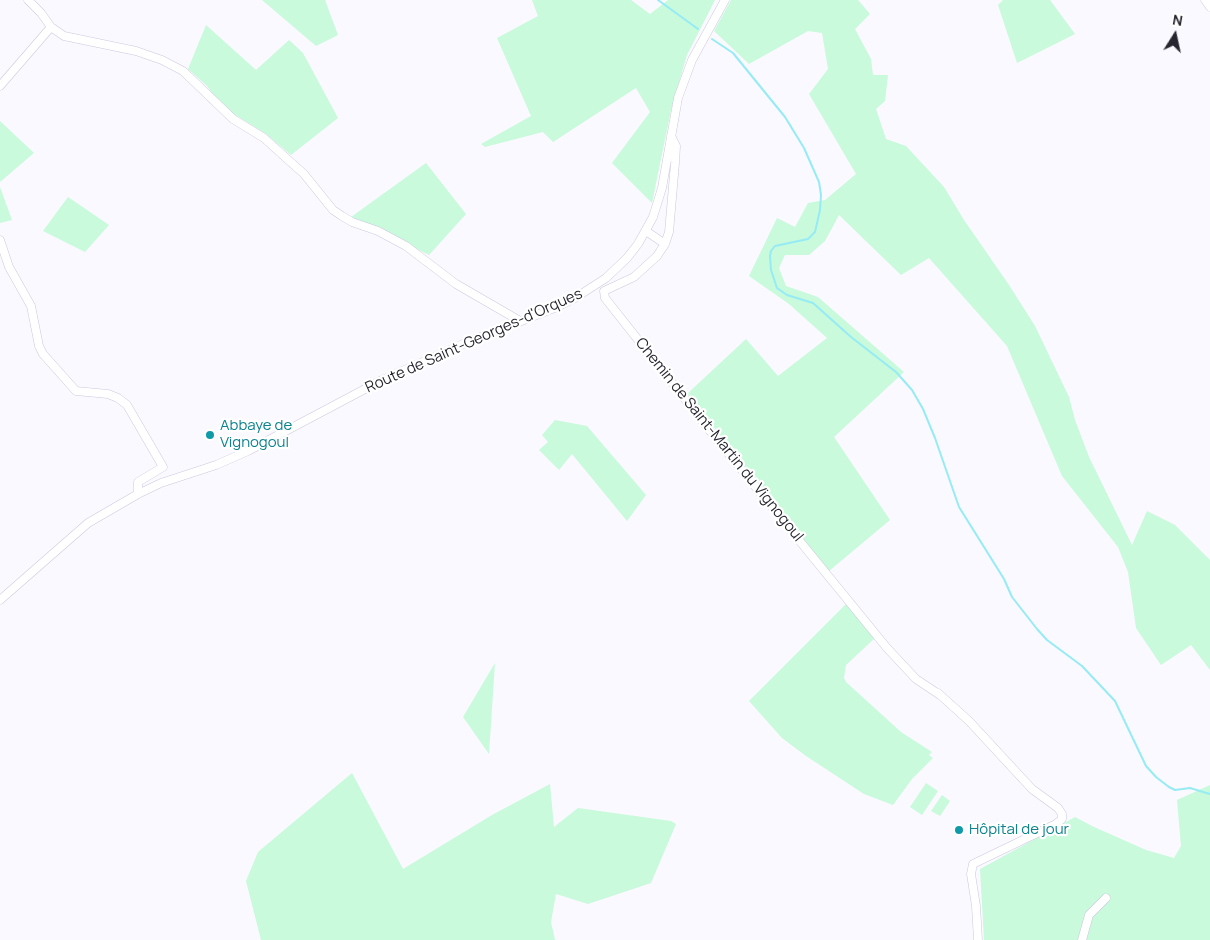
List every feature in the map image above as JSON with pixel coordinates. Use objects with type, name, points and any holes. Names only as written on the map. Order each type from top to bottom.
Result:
[{"type":"street","points":[[28,0],[51,27],[64,36],[145,54],[162,60],[183,72],[233,119],[264,138],[286,157],[304,174],[333,210],[352,222],[406,246],[456,284],[520,321]]},
{"type":"street","name":"Route de Saint-Georges-d'Orques","points":[[0,600],[88,523],[138,494],[161,483],[216,465],[248,451],[423,361],[575,298],[606,278],[627,258],[653,217],[662,188],[678,98],[692,60],[725,0]]},
{"type":"street","points":[[1205,0],[1210,7]]},
{"type":"street","points":[[0,86],[51,27]]},
{"type":"street","name":"Chemin de Saint-Martin du Vignogoul","points":[[671,136],[676,146],[670,232],[657,256],[634,277],[604,292],[605,298],[714,436],[887,648],[916,679],[940,696],[969,721],[1032,789],[1058,808],[1062,814],[1062,819],[1056,824],[973,864],[971,874],[976,906],[978,940]]},
{"type":"street","points":[[646,230],[665,244]]},
{"type":"street","points":[[0,240],[10,266],[30,306],[39,346],[43,354],[76,391],[81,393],[108,394],[118,398],[127,406],[163,467],[138,482],[138,494]]},
{"type":"street","points":[[1082,940],[1088,915],[1106,898]]},
{"type":"green space","points":[[262,0],[325,0],[338,35],[316,46]]},
{"type":"green space","points":[[532,0],[631,0],[650,14],[668,0],[715,0],[687,55],[671,110],[652,203],[612,163],[650,112],[636,88],[553,142],[543,132],[485,147],[481,144],[531,116],[497,38],[538,16]]},
{"type":"green space","points":[[731,0],[858,0],[870,14],[855,29],[871,59],[873,75],[888,75],[885,101],[876,109],[886,139],[906,146],[944,187],[1035,326],[1069,397],[1075,420],[1089,457],[1132,545],[1147,511],[1175,525],[1210,560],[1210,670],[1191,645],[1161,665],[1136,628],[1128,572],[1118,547],[1062,476],[1007,346],[929,258],[901,275],[839,215],[825,241],[809,255],[785,255],[779,268],[786,286],[818,297],[904,372],[834,437],[890,520],[829,571],[687,394],[746,339],[778,376],[827,338],[789,304],[749,276],[777,218],[795,227],[808,203],[825,200],[856,174],[809,94],[828,69],[822,33],[808,31],[749,64],[714,31]]},
{"type":"green space","points":[[1003,0],[1050,0],[1075,34],[1017,63],[998,5]]},
{"type":"green space","points":[[206,25],[256,70],[289,40],[303,53],[338,118],[291,155],[266,134],[229,111],[218,101],[207,86],[188,69]]},
{"type":"green space","points":[[0,121],[34,153],[0,182]]},
{"type":"green space","points":[[426,163],[466,214],[429,255],[351,217]]},
{"type":"green space","points":[[0,187],[12,220],[0,223]]},
{"type":"green space","points":[[68,197],[109,225],[85,252],[43,231]]},
{"type":"green space","points":[[555,420],[587,426],[646,495],[627,521],[572,454],[559,470],[539,450],[548,442],[542,435]]},
{"type":"green space","points":[[846,604],[875,638],[846,665],[844,678],[846,682],[901,732],[932,752],[929,755],[933,758],[912,779],[893,805],[864,794],[806,756],[782,738],[749,701]]},
{"type":"green space","points":[[495,663],[489,754],[463,717]]},
{"type":"green space","points":[[352,773],[403,869],[492,815],[550,784],[554,827],[578,808],[671,821],[676,824],[651,883],[588,904],[556,894],[551,922],[555,940],[261,940],[246,881],[258,852]]},
{"type":"green space","points":[[926,783],[938,791],[922,815],[910,807]]},
{"type":"green space","points":[[1210,785],[1210,940],[984,940],[980,869],[1075,817],[1146,850],[1174,858],[1181,846],[1177,800]]},
{"type":"green space","points":[[942,795],[950,801],[940,816],[931,811]]},
{"type":"waterway","points":[[658,0],[698,29]]},
{"type":"waterway","points":[[712,39],[733,53],[785,117],[804,148],[819,182],[821,195],[820,210],[815,232],[808,239],[775,246],[771,251],[771,270],[777,288],[787,295],[813,303],[851,337],[896,372],[912,390],[923,409],[935,438],[959,507],[1004,579],[1012,597],[1047,640],[1082,666],[1115,701],[1146,766],[1156,777],[1175,790],[1190,788],[1210,794]]},
{"type":"place","name":"Abbaye de Vignogoul","points":[[210,435]]},
{"type":"place","name":"Hôpital de jour","points":[[959,830]]}]
